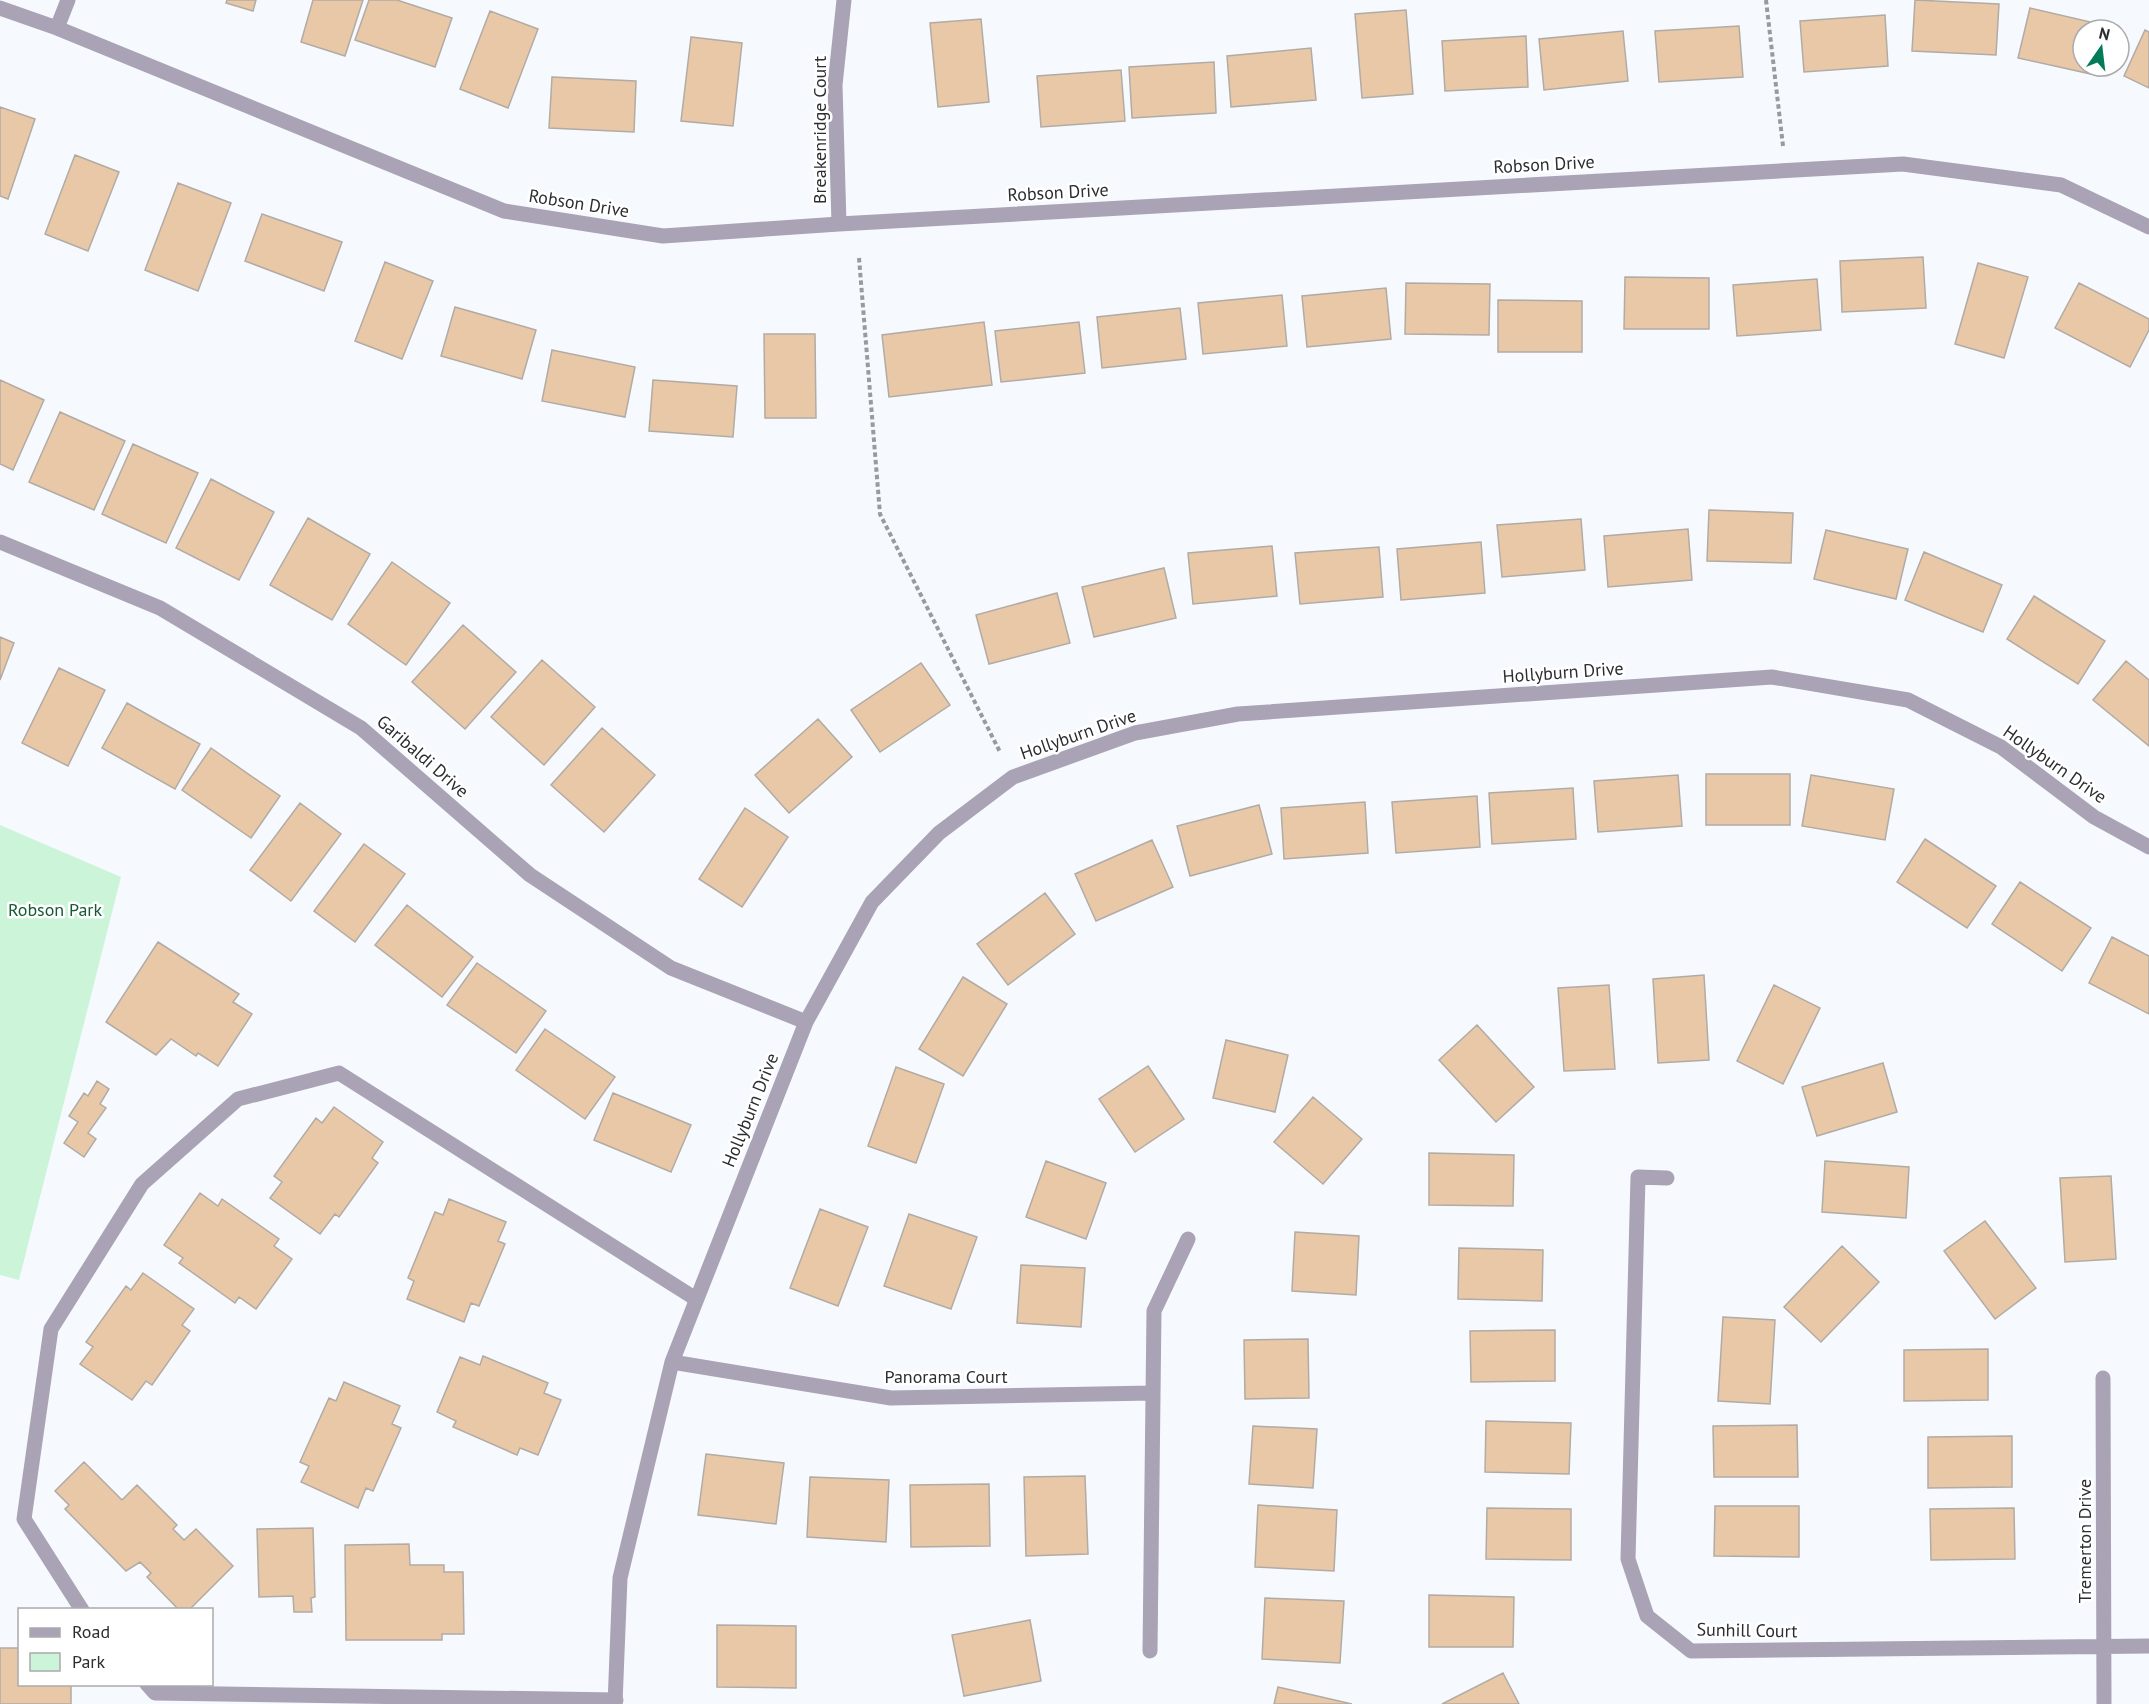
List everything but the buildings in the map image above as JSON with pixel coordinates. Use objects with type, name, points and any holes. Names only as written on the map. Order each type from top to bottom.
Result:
[{"type":"street","points":[[57,28],[68,0]]},
{"type":"street","name":"Breakenridge Court","points":[[839,224],[835,85],[844,0]]},
{"type":"street","name":"Robson Drive","points":[[0,8],[57,28],[504,211],[663,237],[839,224],[1903,164],[2061,185],[2149,227]]},
{"type":"street","name":"Garibaldi Drive","points":[[0,542],[160,608],[361,728],[530,874],[671,968],[806,1022]]},
{"type":"street","name":"Hollyburn Drive","points":[[616,1702],[620,1578],[672,1362],[806,1022],[872,902],[939,833],[1013,777],[1135,733],[1238,714],[1772,677],[1908,700],[2001,747],[2094,817],[2149,847]]},
{"type":"street","points":[[81,1608],[24,1519],[51,1329],[142,1184],[237,1099],[339,1074],[696,1299]]},
{"type":"street","name":"Sunhill Court","points":[[1667,1178],[1638,1177],[1628,1559],[1647,1616],[1691,1651],[2149,1646]]},
{"type":"street","points":[[1150,1651],[1154,1311],[1188,1239]]},
{"type":"street","name":"Panorama Court","points":[[672,1362],[891,1398],[1152,1394]]},
{"type":"street","name":"Tremerton Drive","points":[[2103,1378],[2104,1704]]},
{"type":"street","points":[[149,1686],[155,1693],[616,1702]]},
{"type":"path","points":[[1766,0],[1780,136],[1788,170]]},
{"type":"path","points":[[859,258],[880,514],[1000,752]]},
{"type":"green space","name":"Robson Park","points":[[0,825],[121,877],[19,1280],[0,1275]]}]
